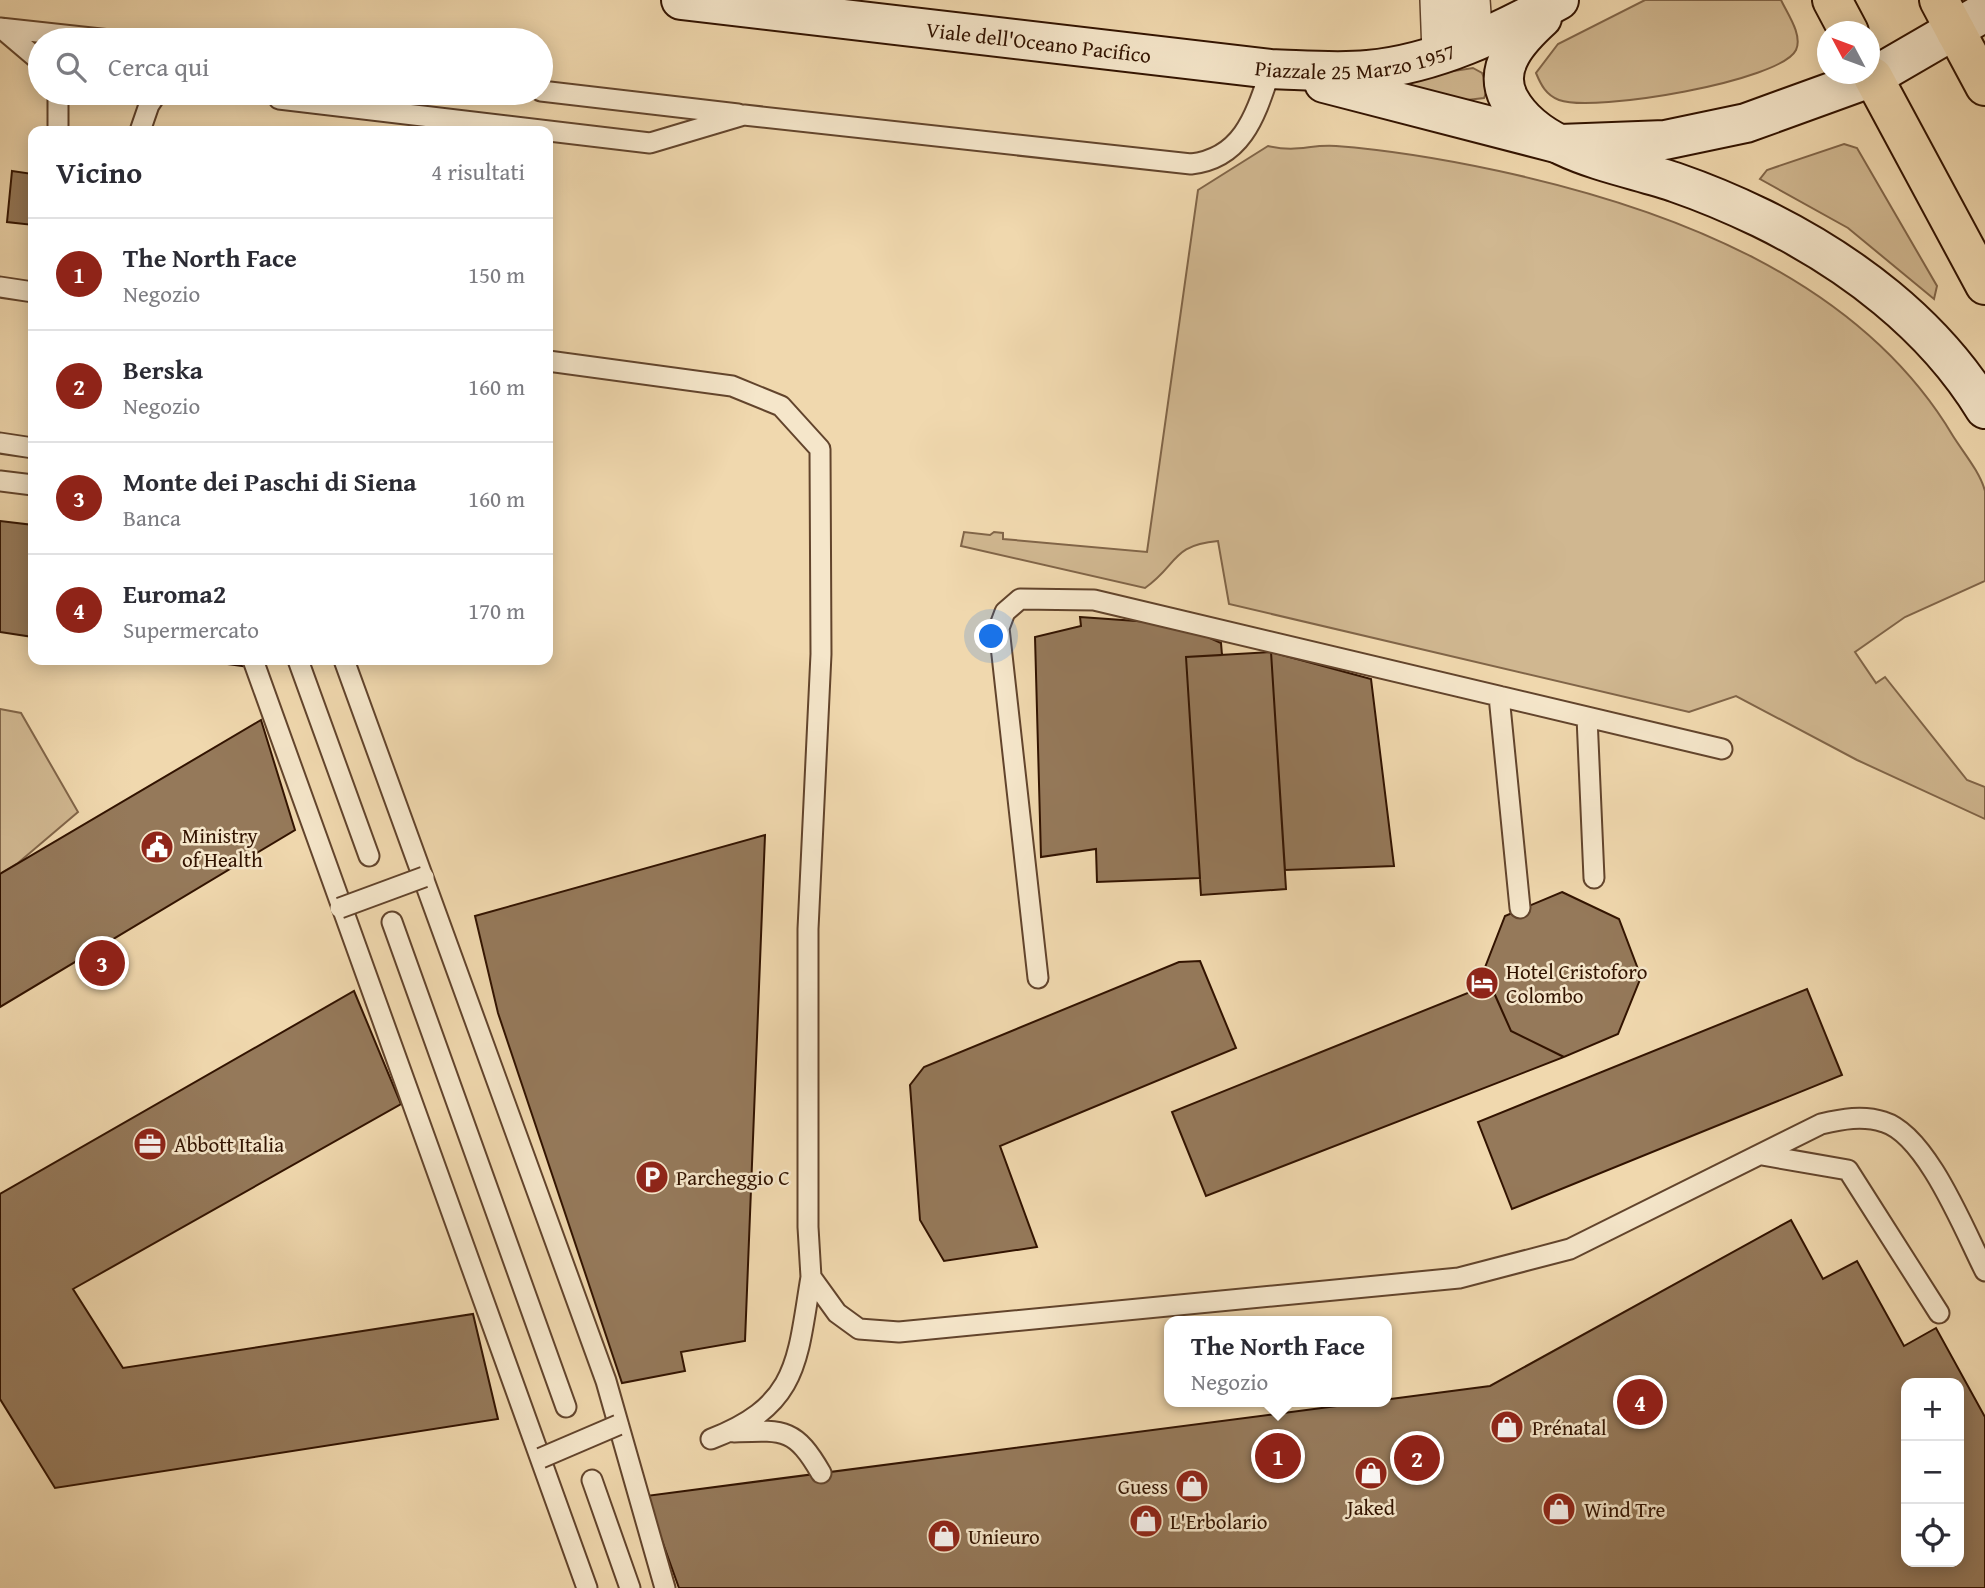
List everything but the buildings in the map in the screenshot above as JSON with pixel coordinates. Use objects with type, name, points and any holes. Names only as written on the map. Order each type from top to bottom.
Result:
[{"type":"main road","name":"Viale dell'Oceano Pacifico","points":[[681,0],[1271,69]]},
{"type":"main road","name":"Piazzale 25 Marzo 1957","points":[[1271,69],[1371,70],[1458,48],[1561,0]]},
{"type":"main road","name":"Piazzale 25 Marzo 1957","points":[[1560,144],[1518,112],[1505,88],[1505,73],[1514,47],[1561,0]]},
{"type":"main road","points":[[1832,0],[1843,21]]},
{"type":"main road","name":"Piazzale 25 Marzo 1957","points":[[1880,68],[1960,15]]},
{"type":"main road","points":[[1960,15],[1985,86]]},
{"type":"main road","name":"Piazzale 25 Marzo 1957","points":[[1271,69],[1560,144],[1644,142],[1703,133],[1779,113],[1847,84]]},
{"type":"main road","points":[[1876,84],[1985,285]]},
{"type":"main road","points":[[1560,144],[1702,192],[1762,219],[1819,250],[1911,319],[1942,350],[1985,409]]},
{"type":"street","points":[[1439,0],[1458,48]]},
{"type":"street","points":[[1458,48],[1471,0]]},
{"type":"lane","points":[[0,28],[28,31]]},
{"type":"lane","points":[[0,28],[28,49]]},
{"type":"lane","points":[[553,92],[1191,164],[1217,158],[1238,141],[1262,96],[1271,69]]},
{"type":"lane","points":[[58,105],[58,126]]},
{"type":"lane","points":[[142,126],[149,105]]},
{"type":"lane","points":[[330,105],[507,126]]},
{"type":"lane","points":[[553,131],[650,143],[744,115]]},
{"type":"lane","points":[[0,288],[28,291]]},
{"type":"lane","points":[[553,362],[732,386],[781,406],[820,449],[821,654],[808,929],[808,1227],[811,1277],[801,1338],[790,1376],[778,1398],[760,1415],[720,1435],[779,1430],[794,1436],[806,1448],[821,1473]]},
{"type":"lane","points":[[0,443],[28,447]]},
{"type":"lane","points":[[0,481],[28,484]]},
{"type":"lane","points":[[1038,978],[999,628],[1005,612],[1020,599],[1094,600],[1722,749]]},
{"type":"lane","points":[[255,665],[333,911],[541,1458],[587,1588]]},
{"type":"lane","points":[[300,665],[369,856]]},
{"type":"lane","points":[[346,665],[606,1381],[665,1588]]},
{"type":"lane","points":[[1499,696],[1520,908]]},
{"type":"lane","points":[[1587,717],[1594,878]]},
{"type":"lane","points":[[333,911],[424,877]]},
{"type":"lane","points":[[392,922],[566,1407]]},
{"type":"lane","points":[[811,1277],[837,1313],[859,1329],[899,1332],[1460,1278],[1570,1248],[1821,1124],[1843,1119],[1874,1120],[1895,1127],[1912,1142],[1929,1165],[1985,1271]]},
{"type":"lane","points":[[1762,1155],[1848,1170],[1939,1313]]},
{"type":"lane","points":[[541,1458],[618,1425]]},
{"type":"lane","points":[[592,1480],[630,1588]]},
{"type":"shaded area","points":[[1645,0],[1781,0],[1796,31],[1798,44],[1796,50],[1783,62],[1758,73],[1685,92],[1609,102],[1579,103],[1559,100],[1547,92],[1536,73],[1558,44]]},
{"type":"shaded area","points":[[1473,68],[1482,73],[1488,88],[1484,98],[1467,100],[1399,88],[1396,80]]},
{"type":"shaded area","points":[[1844,144],[1857,148],[1937,286],[1934,299],[1848,228],[1760,179],[1767,170]]},
{"type":"shaded area","points":[[1268,146],[1296,149],[1336,146],[1439,159],[1499,171],[1628,206],[1693,229],[1754,258],[1813,292],[1866,333],[1913,381],[1979,477],[1985,491],[1985,581],[1905,617],[1855,652],[1876,683],[1885,677],[1967,780],[1985,787],[1985,819],[1857,760],[1736,696],[1689,712],[1229,604],[1218,541],[1203,543],[1183,552],[1145,588],[961,546],[964,532],[990,535],[994,532],[1003,533],[1003,539],[1147,552],[1198,190]]},
{"type":"shaded area","points":[[0,709],[21,713],[78,812],[18,863],[0,874]]},
{"type":"place","name":"Ministry of Health","points":[[157,847]]},
{"type":"place","name":"Monte dei Paschi di Siena","points":[[102,963]]},
{"type":"place","name":"Hotel Cristoforo Colombo","points":[[1482,983]]},
{"type":"place","name":"Abbott Italia","points":[[150,1144]]},
{"type":"place","name":"Parcheggio C","points":[[652,1177]]},
{"type":"place","name":"Euroma2","points":[[1640,1402]]},
{"type":"place","name":"Prénatal","points":[[1507,1427]]},
{"type":"place","name":"The North Face","points":[[1278,1456]]},
{"type":"place","name":"Berska","points":[[1417,1458]]},
{"type":"place","name":"Jaked","points":[[1371,1473]]},
{"type":"place","name":"Guess","points":[[1192,1486]]},
{"type":"place","name":"Wind Tre","points":[[1559,1509]]},
{"type":"place","name":"L'Erbolario","points":[[1146,1521]]},
{"type":"place","name":"Unieuro","points":[[944,1536]]}]
